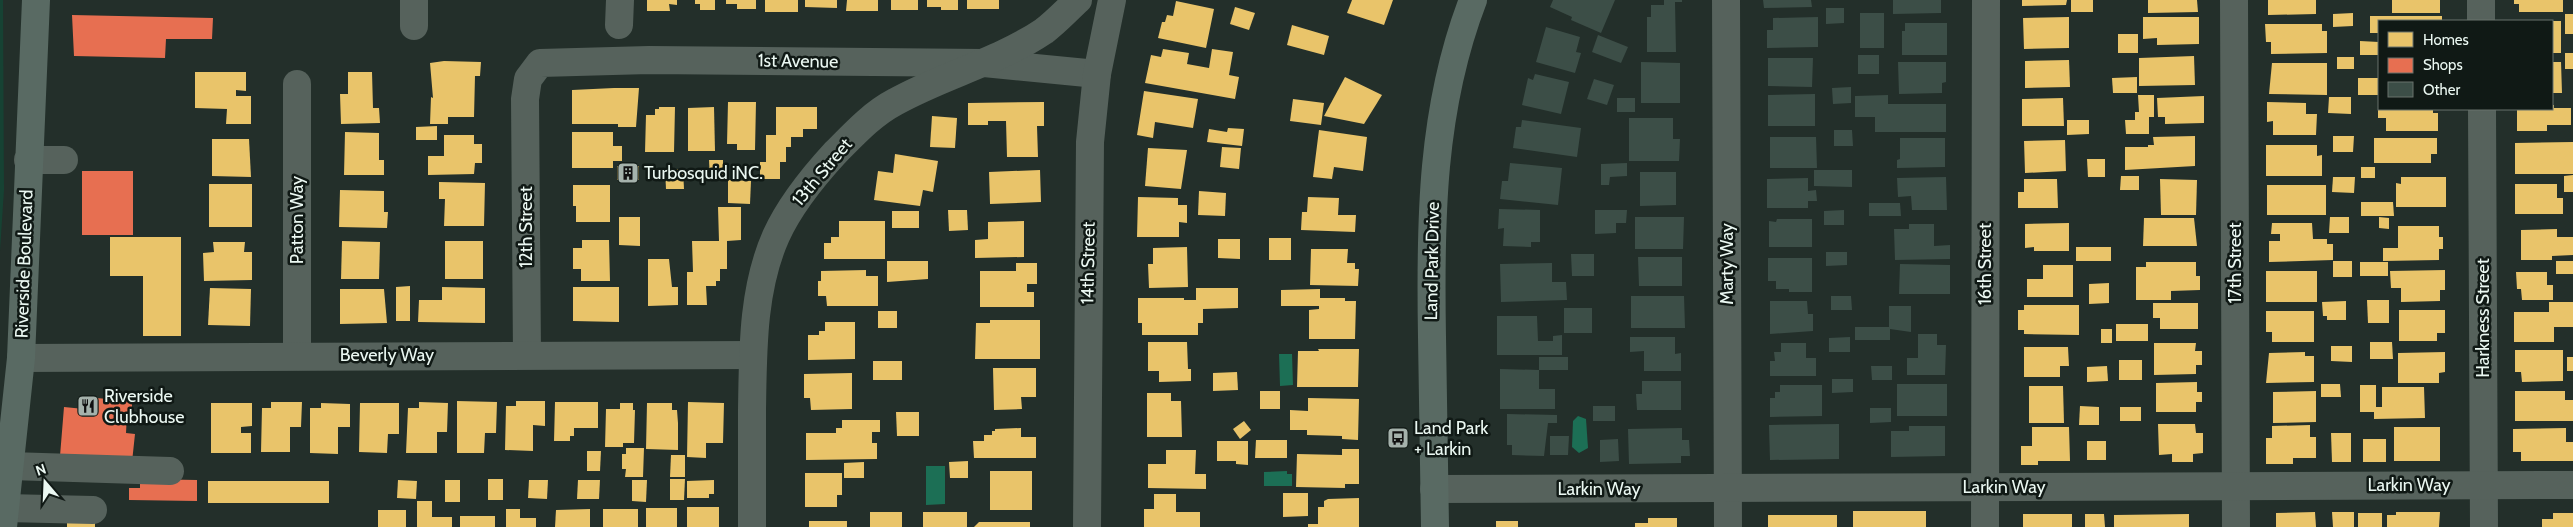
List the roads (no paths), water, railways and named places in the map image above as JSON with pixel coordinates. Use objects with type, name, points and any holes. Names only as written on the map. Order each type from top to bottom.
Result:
[{"type":"main road","name":"Riverside Boulevard","points":[[4,518],[21,358],[36,0]]},
{"type":"main road","name":"Land Park Drive","points":[[1434,527],[1432,204],[1438,134],[1446,88],[1473,0]]},
{"type":"street","name":"13th Street","points":[[752,527],[752,355],[763,275],[776,236],[796,199],[822,166],[857,131],[892,103],[930,84],[984,63],[1046,30],[1078,0]]},
{"type":"street","name":"14th Street","points":[[1087,527],[1090,142],[1097,74],[1112,0]]},
{"type":"street","name":"Marty Way","points":[[1726,0],[1728,527]]},
{"type":"street","name":"16th Street","points":[[1985,527],[1986,0]]},
{"type":"street","name":"17th Street","points":[[2234,0],[2236,527]]},
{"type":"street","points":[[2481,0],[2481,20]]},
{"type":"street","name":"1st Avenue","points":[[525,99],[528,79],[534,68],[545,62],[649,60],[984,63],[1097,74]]},
{"type":"street","name":"Patton Way","points":[[297,84],[297,356]]},
{"type":"street","name":"12th Street","points":[[525,99],[527,355]]},
{"type":"street","name":"Harkness Street","points":[[2482,110],[2484,527]]},
{"type":"street","points":[[28,160],[64,160]]},
{"type":"street","name":"Beverly Way","points":[[21,358],[752,355]]},
{"type":"street","points":[[10,466],[170,471]]},
{"type":"street","name":"Larkin Way","points":[[1434,489],[2573,485]]},
{"type":"street","points":[[4,518],[93,510]]},
{"type":"place","name":"Turbosquid iNC.","points":[[628,173]]},
{"type":"place","name":"Riverside Clubhouse","points":[[88,406]]},
{"type":"place","name":"Land Park + Larkin","points":[[1398,438]]}]
